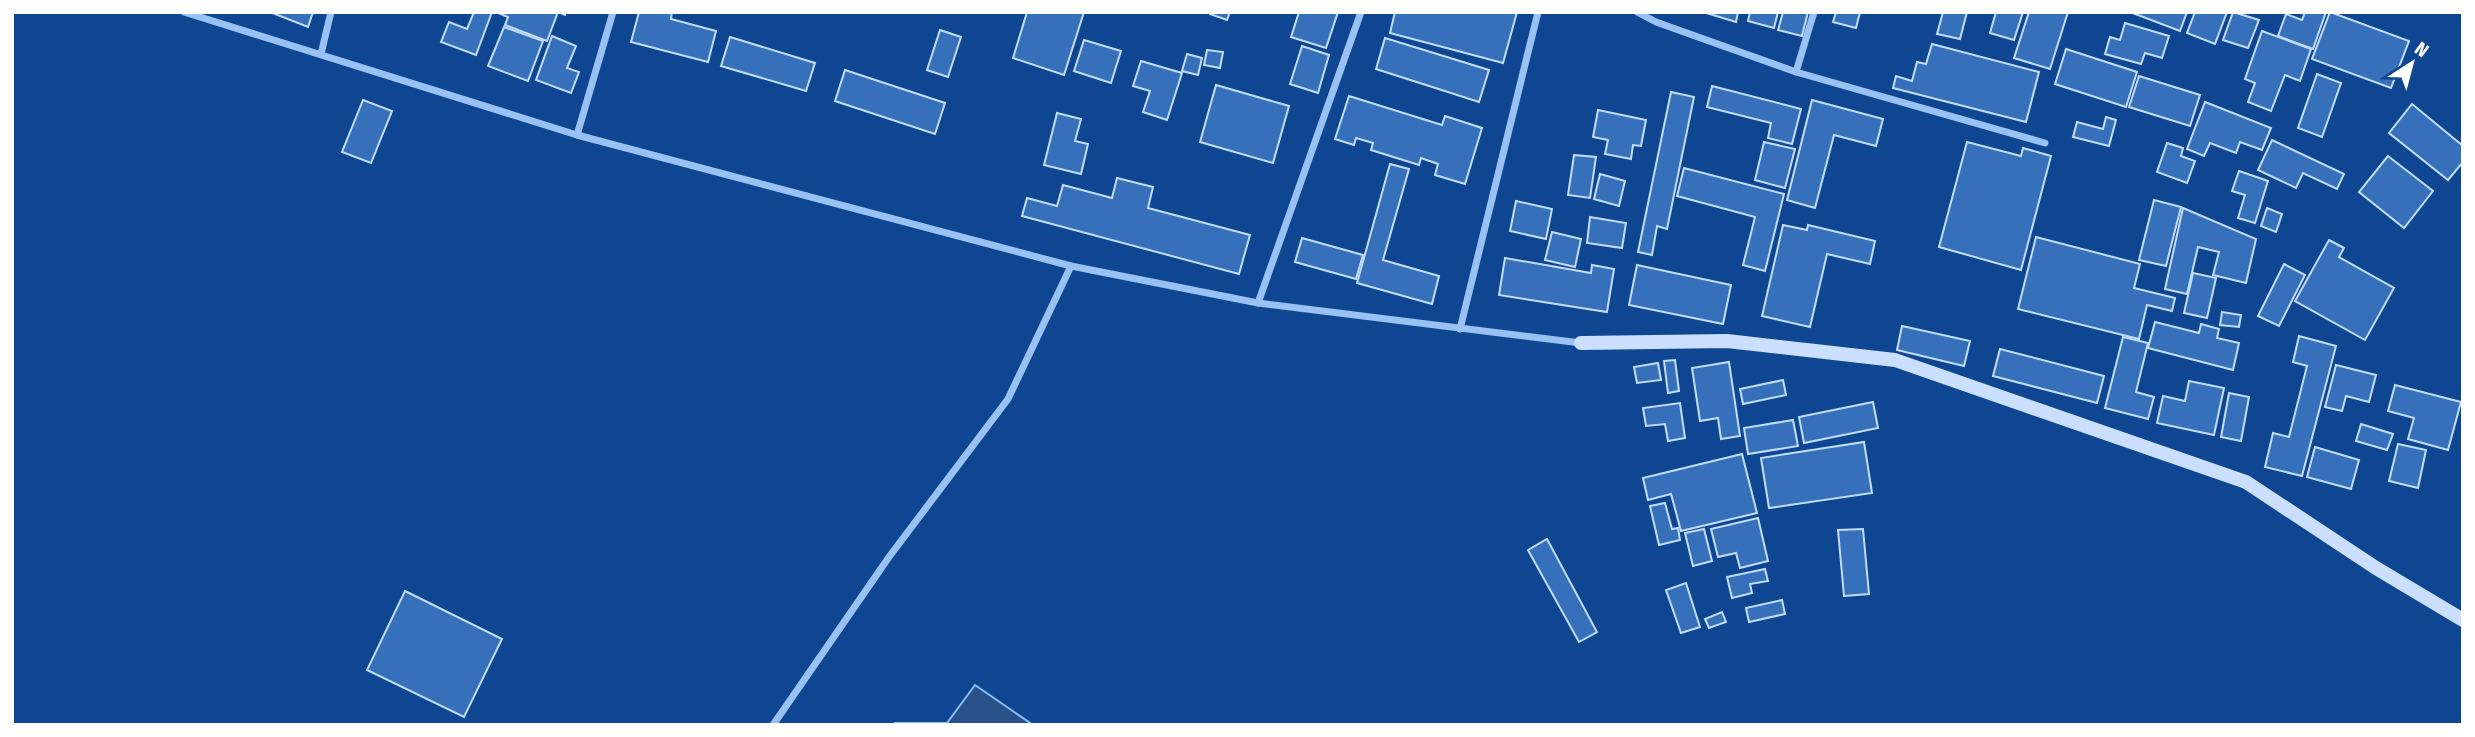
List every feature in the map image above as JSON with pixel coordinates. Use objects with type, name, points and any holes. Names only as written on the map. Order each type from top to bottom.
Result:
[{"type":"street","points":[[184,12],[577,135],[1071,266],[1258,303],[1581,343],[1727,341],[1895,360],[2246,482],[2375,568],[2463,620]]},
{"type":"street","points":[[321,54],[331,12]]},
{"type":"street","points":[[577,135],[613,12]]},
{"type":"street","points":[[1258,303],[1361,12]]},
{"type":"street","points":[[1460,329],[1538,12]]},
{"type":"street","points":[[1637,12],[1656,22],[1796,72],[2045,143]]},
{"type":"street","points":[[1656,22],[1659,12]]},
{"type":"street","points":[[1796,72],[1814,12]]},
{"type":"street","points":[[773,725],[889,557],[1008,399],[1071,266]]},
{"type":"water","points":[[975,685],[1033,725],[894,725],[947,723]]},
{"type":"building","points":[[270,12],[313,12],[308,27]]},
{"type":"building","points":[[474,12],[492,12],[476,55],[441,42],[449,22],[467,29]]},
{"type":"building","points":[[496,12],[558,12],[547,41],[505,25],[508,17]]},
{"type":"building","points":[[639,12],[672,12],[671,19],[716,31],[708,62],[631,42]]},
{"type":"building","points":[[1027,12],[1084,12],[1064,75],[1013,58]]},
{"type":"building","points":[[1210,12],[1230,12],[1227,20]]},
{"type":"building","points":[[1299,12],[1338,12],[1326,48],[1291,37]]},
{"type":"building","points":[[1395,12],[1517,12],[1503,63],[1390,33]]},
{"type":"building","points":[[1703,12],[1738,12],[1736,22]]},
{"type":"building","points":[[1750,12],[1778,12],[1774,28],[1748,21]]},
{"type":"building","points":[[1783,12],[1808,12],[1802,36],[1778,30]]},
{"type":"building","points":[[1836,12],[1860,12],[1856,28],[1833,22]]},
{"type":"building","points":[[1943,12],[1967,12],[1960,39],[1937,34]]},
{"type":"building","points":[[1996,12],[2023,12],[2014,40],[1990,33]]},
{"type":"building","points":[[2029,12],[2068,12],[2050,69],[2014,58]]},
{"type":"building","points":[[2130,12],[2187,12],[2180,31]]},
{"type":"building","points":[[2195,12],[2227,12],[2215,44],[2187,33]]},
{"type":"building","points":[[2233,12],[2259,20],[2248,48],[2223,40]]},
{"type":"building","points":[[2305,12],[2326,12],[2313,49],[2278,36],[2286,14],[2302,20]]},
{"type":"building","points":[[2330,12],[2409,41],[2391,88],[2312,59]]},
{"type":"building","points":[[2125,23],[2169,36],[2162,58],[2145,53],[2141,64],[2105,54],[2110,37],[2120,40]]},
{"type":"building","points":[[504,27],[543,41],[528,81],[488,66]]},
{"type":"building","points":[[940,30],[961,37],[948,77],[927,70]]},
{"type":"building","points":[[2262,31],[2311,49],[2300,81],[2285,75],[2271,111],[2248,102],[2255,83],[2245,79]]},
{"type":"building","points":[[552,36],[576,46],[567,68],[579,72],[571,93],[536,80]]},
{"type":"building","points":[[730,37],[815,63],[806,91],[721,66]]},
{"type":"building","points":[[1385,38],[1489,70],[1479,102],[1376,69]]},
{"type":"building","points":[[1084,40],[1121,51],[1111,83],[1074,71]]},
{"type":"building","points":[[1932,44],[2039,72],[2026,122],[1893,88],[1896,76],[1912,81],[1917,62],[1926,64]]},
{"type":"building","points":[[1302,46],[1329,55],[1318,93],[1290,84]]},
{"type":"building","points":[[2066,49],[2137,72],[2126,107],[2055,84]]},
{"type":"building","points":[[1207,50],[1223,52],[1220,68],[1204,65]]},
{"type":"building","points":[[1187,54],[1202,58],[1198,75],[1182,71]]},
{"type":"building","points":[[1141,61],[1182,73],[1167,120],[1143,112],[1150,91],[1133,86]]},
{"type":"building","points":[[845,70],[945,103],[935,134],[835,101]]},
{"type":"building","points":[[2317,74],[2341,83],[2322,137],[2298,128]]},
{"type":"building","points":[[2139,76],[2200,95],[2190,126],[2129,107]]},
{"type":"building","points":[[1216,85],[1289,106],[1273,163],[1200,142]]},
{"type":"building","points":[[1712,86],[1801,109],[1792,144],[1768,138],[1771,123],[1707,107]]},
{"type":"building","points":[[1671,92],[1694,97],[1667,229],[1657,226],[1652,255],[1638,252]]},
{"type":"building","points":[[1349,96],[1442,125],[1445,116],[1482,128],[1465,184],[1435,175],[1438,164],[1421,158],[1419,165],[1371,150],[1373,143],[1356,138],[1354,145],[1335,139]]},
{"type":"building","points":[[363,100],[392,111],[371,163],[342,152]]},
{"type":"building","points":[[1812,100],[1883,119],[1876,146],[1834,135],[1815,208],[1787,200]]},
{"type":"building","points":[[2205,102],[2271,128],[2262,150],[2240,142],[2236,153],[2210,143],[2204,156],[2187,149]]},
{"type":"building","points":[[2412,104],[2463,146],[2463,162],[2448,180],[2389,133]]},
{"type":"building","points":[[1598,110],[1646,120],[1641,146],[1633,145],[1631,159],[1605,154],[1608,140],[1593,137]]},
{"type":"building","points":[[1057,113],[1081,119],[1075,141],[1088,144],[1081,174],[1044,165]]},
{"type":"building","points":[[2106,117],[2116,120],[2109,146],[2073,137],[2077,122],[2103,129]]},
{"type":"building","points":[[2272,140],[2344,174],[2337,189],[2303,173],[2296,188],[2258,170]]},
{"type":"building","points":[[1764,142],[1795,149],[1785,188],[1755,180]]},
{"type":"building","points":[[1967,142],[2021,156],[2023,148],[2051,156],[2021,270],[1939,247]]},
{"type":"building","points":[[2167,143],[2183,148],[2181,156],[2195,161],[2187,183],[2157,172]]},
{"type":"building","points":[[1574,155],[1596,157],[1590,198],[1568,195]]},
{"type":"building","points":[[2388,156],[2433,191],[2404,228],[2359,192]]},
{"type":"building","points":[[1390,164],[1409,169],[1383,260],[1439,276],[1432,304],[1357,283]]},
{"type":"building","points":[[1684,168],[1784,194],[1765,271],[1743,265],[1755,217],[1677,196]]},
{"type":"building","points":[[2239,171],[2268,181],[2255,223],[2238,218],[2245,195],[2232,191]]},
{"type":"building","points":[[1600,174],[1625,181],[1619,206],[1594,199]]},
{"type":"building","points":[[1117,178],[1153,187],[1148,208],[1250,235],[1239,274],[1022,216],[1027,198],[1057,206],[1063,185],[1112,198]]},
{"type":"building","points":[[2154,200],[2181,207],[2166,266],[2139,260]]},
{"type":"building","points":[[1516,201],[1552,209],[1546,239],[1510,231]]},
{"type":"building","points":[[2183,208],[2256,239],[2246,283],[2213,275],[2219,252],[2198,247],[2187,294],[2165,289]]},
{"type":"building","points":[[2267,208],[2282,214],[2276,232],[2261,226]]},
{"type":"building","points":[[1590,217],[1626,223],[1622,248],[1587,243]]},
{"type":"building","points":[[1783,225],[1807,230],[1808,225],[1875,241],[1870,264],[1827,254],[1810,327],[1762,316]]},
{"type":"building","points":[[1552,232],[1581,239],[1575,267],[1545,260]]},
{"type":"building","points":[[2036,237],[2140,264],[2134,288],[2175,298],[2172,311],[2147,305],[2139,339],[2018,309]]},
{"type":"building","points":[[1302,238],[1363,255],[1356,279],[1295,262]]},
{"type":"building","points":[[2329,240],[2344,248],[2339,257],[2394,288],[2365,340],[2295,301]]},
{"type":"building","points":[[1505,258],[1591,273],[1592,265],[1614,269],[1607,312],[1499,295]]},
{"type":"building","points":[[2284,264],[2305,275],[2279,326],[2258,316]]},
{"type":"building","points":[[1637,265],[1731,285],[1723,324],[1629,305]]},
{"type":"building","points":[[2193,273],[2216,278],[2207,318],[2184,313]]},
{"type":"building","points":[[2222,312],[2241,315],[2239,327],[2220,325]]},
{"type":"building","points":[[2155,322],[2199,333],[2201,324],[2219,329],[2217,338],[2239,343],[2233,370],[2148,348]]},
{"type":"building","points":[[1902,326],[1970,341],[1964,366],[1897,350]]},
{"type":"building","points":[[2299,336],[2336,346],[2302,476],[2265,467],[2273,433],[2289,437],[2307,366],[2293,362]]},
{"type":"building","points":[[2123,337],[2148,343],[2136,392],[2154,397],[2148,419],[2105,408]]},
{"type":"building","points":[[2000,349],[2104,376],[2097,403],[1993,376]]},
{"type":"building","points":[[1675,360],[1679,391],[1668,393],[1664,361]]},
{"type":"building","points":[[1729,362],[1740,436],[1721,439],[1718,418],[1700,421],[1692,368]]},
{"type":"building","points":[[1658,363],[1661,380],[1637,383],[1634,367]]},
{"type":"building","points":[[2336,365],[2376,375],[2369,402],[2346,396],[2342,411],[2325,407]]},
{"type":"building","points":[[1783,380],[1786,395],[1743,404],[1740,389]]},
{"type":"building","points":[[2189,381],[2224,388],[2214,435],[2157,423],[2163,396],[2185,401]]},
{"type":"building","points":[[2395,385],[2461,402],[2448,450],[2408,439],[2414,418],[2388,411]]},
{"type":"building","points":[[2229,393],[2249,397],[2241,441],[2221,437]]},
{"type":"building","points":[[1873,402],[1878,428],[1804,443],[1799,417]]},
{"type":"building","points":[[1680,403],[1685,438],[1668,441],[1665,424],[1646,426],[1643,408]]},
{"type":"building","points":[[1793,420],[1798,446],[1748,454],[1744,428]]},
{"type":"building","points":[[2361,424],[2393,434],[2387,450],[2356,441]]},
{"type":"building","points":[[1864,442],[1872,493],[1769,508],[1761,458]]},
{"type":"building","points":[[2398,444],[2426,450],[2418,488],[2389,481]]},
{"type":"building","points":[[2315,447],[2359,460],[2351,489],[2307,477]]},
{"type":"building","points":[[1742,454],[1757,513],[1681,531],[1671,494],[1648,500],[1643,478]]},
{"type":"building","points":[[1665,503],[1672,529],[1678,528],[1680,540],[1659,545],[1650,506]]},
{"type":"building","points":[[1758,518],[1768,561],[1740,568],[1736,553],[1718,557],[1711,529]]},
{"type":"building","points":[[1704,529],[1712,561],[1693,566],[1685,533]]},
{"type":"building","points":[[1863,529],[1869,594],[1844,596],[1838,530]]},
{"type":"building","points":[[1547,539],[1597,632],[1579,642],[1528,550]]},
{"type":"building","points":[[1765,569],[1768,581],[1750,584],[1752,593],[1732,598],[1727,577]]},
{"type":"building","points":[[1686,583],[1700,627],[1681,633],[1666,590]]},
{"type":"building","points":[[405,591],[502,639],[464,717],[367,670]]},
{"type":"building","points":[[1782,600],[1785,614],[1749,622],[1746,608]]},
{"type":"building","points":[[1722,612],[1726,622],[1709,628],[1705,619]]}]
